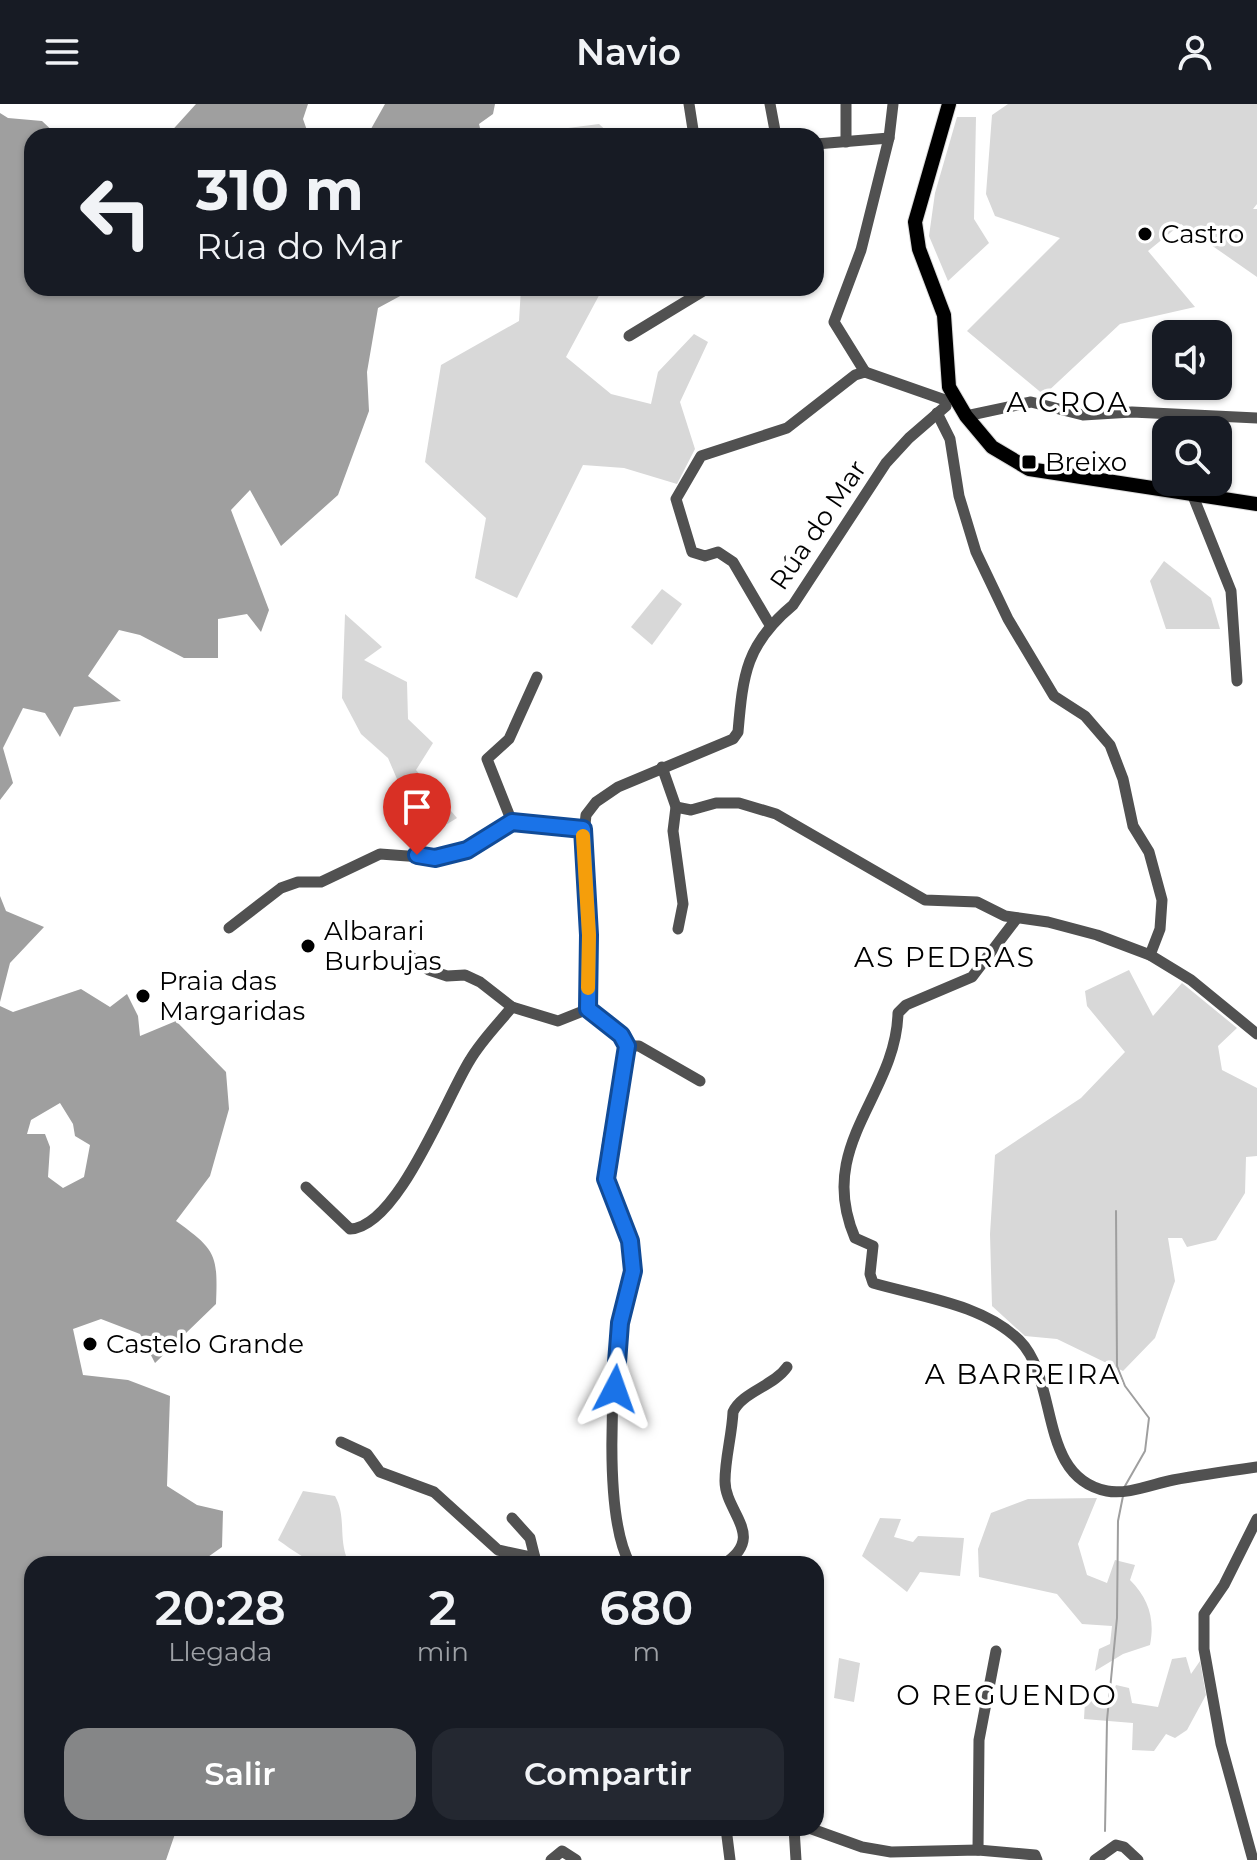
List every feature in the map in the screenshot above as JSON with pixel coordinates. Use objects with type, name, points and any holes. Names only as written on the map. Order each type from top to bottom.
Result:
[{"type":"main road","points":[[949,104],[915,222],[919,249],[944,315],[951,406],[992,447],[1029,469],[1152,489]]},
{"type":"main road","points":[[1193,496],[1257,504]]},
{"type":"street","points":[[689,104],[693,128]]},
{"type":"street","points":[[770,104],[774,128]]},
{"type":"street","points":[[846,104],[846,142]]},
{"type":"street","points":[[893,104],[889,138],[861,250],[834,322],[865,372],[951,406],[1031,402],[1083,415],[1132,412],[1257,418]]},
{"type":"street","points":[[824,143],[889,138]]},
{"type":"street","points":[[629,336],[695,296]]},
{"type":"street","points":[[770,625],[733,562],[718,552],[705,556],[692,552],[676,499],[701,456],[787,428],[855,375],[865,372]]},
{"type":"street","points":[[951,406],[950,439],[959,496],[976,552],[1008,619],[1054,696],[1085,716],[1110,745],[1123,779],[1133,826],[1153,864],[1162,900],[1160,929],[1150,955]]},
{"type":"street","name":"Rúa do Mar","points":[[583,829],[586,815],[596,802],[662,767],[727,743],[738,732],[744,674],[754,646],[770,625],[793,605],[886,463],[951,406]]},
{"type":"street","points":[[1193,496],[1231,591],[1237,681]]},
{"type":"street","points":[[512,822],[487,759],[509,739],[537,677]]},
{"type":"street","points":[[662,767],[676,807],[673,831],[683,904],[678,929]]},
{"type":"street","points":[[676,807],[691,810],[716,803],[739,803],[776,814],[925,900],[977,902],[1017,918],[1097,935],[1150,955],[1191,980],[1257,1034]]},
{"type":"street","points":[[229,928],[281,888],[298,882],[321,882],[380,854],[435,858],[467,850],[512,822],[583,829],[589,935],[588,1009]]},
{"type":"street","points":[[1017,918],[972,977],[906,1005],[898,1013],[893,1054],[850,1140],[845,1178],[849,1223],[855,1238],[873,1246],[870,1274],[873,1283],[977,1312],[1022,1342],[1034,1365],[1062,1455],[1077,1478],[1107,1491],[1257,1467]]},
{"type":"street","points":[[411,957],[429,970],[447,976],[465,975],[480,982],[512,1007],[558,1021],[588,1009]]},
{"type":"street","points":[[306,1187],[350,1229],[363,1228],[380,1214],[414,1166],[471,1058],[512,1007]]},
{"type":"street","points":[[588,1009],[621,1035],[627,1046],[606,1179],[630,1241],[633,1271],[620,1323],[614,1440],[615,1515],[619,1539],[626,1556]]},
{"type":"street","points":[[627,1046],[639,1046],[700,1081]]},
{"type":"street","points":[[736,1556],[743,1540],[739,1518],[725,1486],[733,1412],[738,1403],[781,1377],[787,1367]]},
{"type":"street","points":[[341,1442],[367,1454],[380,1472],[434,1492],[498,1550],[518,1556]]},
{"type":"street","points":[[512,1518],[530,1538],[534,1556]]},
{"type":"street","points":[[1253,1860],[1221,1744],[1204,1649],[1204,1614],[1224,1585],[1257,1519]]},
{"type":"street","points":[[978,1850],[979,1740],[996,1651]]},
{"type":"street","points":[[824,1833],[862,1847],[891,1852],[978,1850],[1035,1855],[1037,1860]]},
{"type":"street","points":[[727,1836],[730,1860]]},
{"type":"street","points":[[794,1836],[796,1860]]},
{"type":"street","points":[[1095,1860],[1116,1845],[1124,1847],[1138,1860]]},
{"type":"street","points":[[551,1860],[562,1851],[576,1860]]},
{"type":"shaded area","points":[[196,104],[308,104],[303,119],[306,128],[174,128]]},
{"type":"shaded area","points":[[385,104],[495,104],[493,114],[479,124],[480,128],[372,128]]},
{"type":"shaded area","points":[[1008,104],[1257,104],[1257,204],[1253,209],[1257,209],[1257,277],[1181,224],[1148,251],[1195,307],[1120,324],[1044,395],[967,331],[1060,238],[995,216],[986,194],[992,115]]},
{"type":"shaded area","points":[[0,113],[8,118],[42,121],[49,128],[24,128],[24,296],[400,296],[378,308],[367,372],[369,411],[338,495],[281,546],[250,490],[231,510],[269,610],[261,632],[247,614],[218,619],[218,658],[184,658],[140,635],[119,630],[88,676],[121,701],[74,707],[60,737],[45,713],[23,708],[3,748],[13,783],[0,800]]},
{"type":"shaded area","points":[[957,117],[976,117],[974,219],[989,243],[948,281],[929,236],[935,193]]},
{"type":"shaded area","points":[[599,124],[603,128],[568,128]]},
{"type":"shaded area","points":[[521,296],[599,296],[566,357],[611,394],[651,404],[658,372],[694,334],[708,342],[680,402],[695,449],[677,484],[624,468],[583,465],[517,598],[475,578],[486,518],[425,462],[441,365],[519,321]]},
{"type":"shaded area","points":[[1164,561],[1211,598],[1220,629],[1166,629],[1150,581]]},
{"type":"shaded area","points":[[662,589],[682,604],[652,645],[631,627]]},
{"type":"shaded area","points":[[345,614],[382,647],[364,660],[407,682],[408,719],[433,743],[416,770],[457,818],[434,832],[400,786],[388,758],[361,734],[342,698]]},
{"type":"shaded area","points":[[0,896],[6,911],[44,927],[10,963],[0,1002]]},
{"type":"shaded area","points":[[1129,970],[1153,1016],[1182,983],[1237,1028],[1218,1046],[1222,1070],[1257,1088],[1257,1156],[1246,1157],[1245,1193],[1216,1240],[1187,1247],[1182,1238],[1168,1238],[1175,1281],[1155,1338],[1123,1371],[1057,1339],[1025,1336],[992,1306],[990,1234],[995,1155],[1081,1098],[1125,1052],[1087,1006],[1085,991]]},
{"type":"shaded area","points":[[81,989],[110,1007],[127,994],[138,1016],[140,1036],[176,1021],[226,1072],[229,1109],[210,1176],[176,1221],[199,1239],[212,1255],[216,1274],[216,1304],[155,1363],[140,1334],[101,1319],[73,1329],[83,1375],[128,1380],[170,1396],[167,1486],[197,1505],[223,1511],[222,1547],[209,1556],[24,1556],[24,1836],[174,1836],[166,1860],[0,1860],[0,1006],[13,1012]],"holes":[[[60,1103],[73,1124],[75,1136],[90,1145],[84,1177],[63,1188],[48,1177],[50,1147],[45,1134],[27,1134],[31,1120]]]},
{"type":"shaded area","points":[[303,1491],[335,1496],[346,1556],[303,1556],[278,1540]]},
{"type":"shaded area","points":[[1097,1498],[1078,1544],[1087,1575],[1107,1583],[1115,1560],[1135,1565],[1130,1580],[1146,1602],[1152,1627],[1150,1645],[1123,1654],[1095,1671],[1099,1649],[1110,1644],[1112,1626],[1082,1624],[1057,1594],[979,1577],[978,1549],[991,1513],[1028,1499]]},
{"type":"shaded area","points":[[880,1518],[901,1519],[894,1537],[913,1542],[918,1536],[964,1538],[960,1576],[920,1572],[907,1592],[862,1556]]},
{"type":"shaded area","points":[[1186,1657],[1191,1674],[1200,1661],[1206,1695],[1187,1730],[1175,1738],[1166,1734],[1154,1751],[1132,1750],[1133,1723],[1084,1719],[1085,1701],[1109,1702],[1116,1685],[1129,1688],[1132,1703],[1158,1707],[1172,1659]]},
{"type":"shaded area","points":[[839,1658],[860,1663],[854,1702],[834,1698]]},
{"type":"waterway","points":[[1116,1211],[1117,1366],[1125,1386],[1149,1418],[1145,1451],[1125,1486]]},
{"type":"waterway","points":[[1105,1831],[1107,1720],[1117,1618],[1118,1521],[1123,1496]]},
{"type":"slow traffic","points":[[583,836],[584,893],[589,935],[588,988]]},
{"type":"place","name":"Castro","points":[[1145,234]]},
{"type":"place","name":"Breixo","points":[[1029,462]]},
{"type":"place","name":"Albarari Burbujas","points":[[308,946]]},
{"type":"place","name":"Praia das Margaridas","points":[[143,996]]},
{"type":"place","name":"Castelo Grande","points":[[90,1344]]},
{"type":"district","name":"A CROA","points":[[1068,402]]},
{"type":"district","name":"AS PEDRAS","points":[[945,957]]},
{"type":"district","name":"A BARREIRA","points":[[1023,1374]]},
{"type":"district","name":"O REGUENDO","points":[[1007,1695]]},
{"type":"route","points":[[417,855],[435,858],[467,850],[512,822],[547,828],[583,829],[584,893],[589,935],[588,1009],[621,1035],[627,1046],[624,1081],[607,1153],[606,1179],[630,1241],[633,1271],[620,1323],[615,1389]]}]
